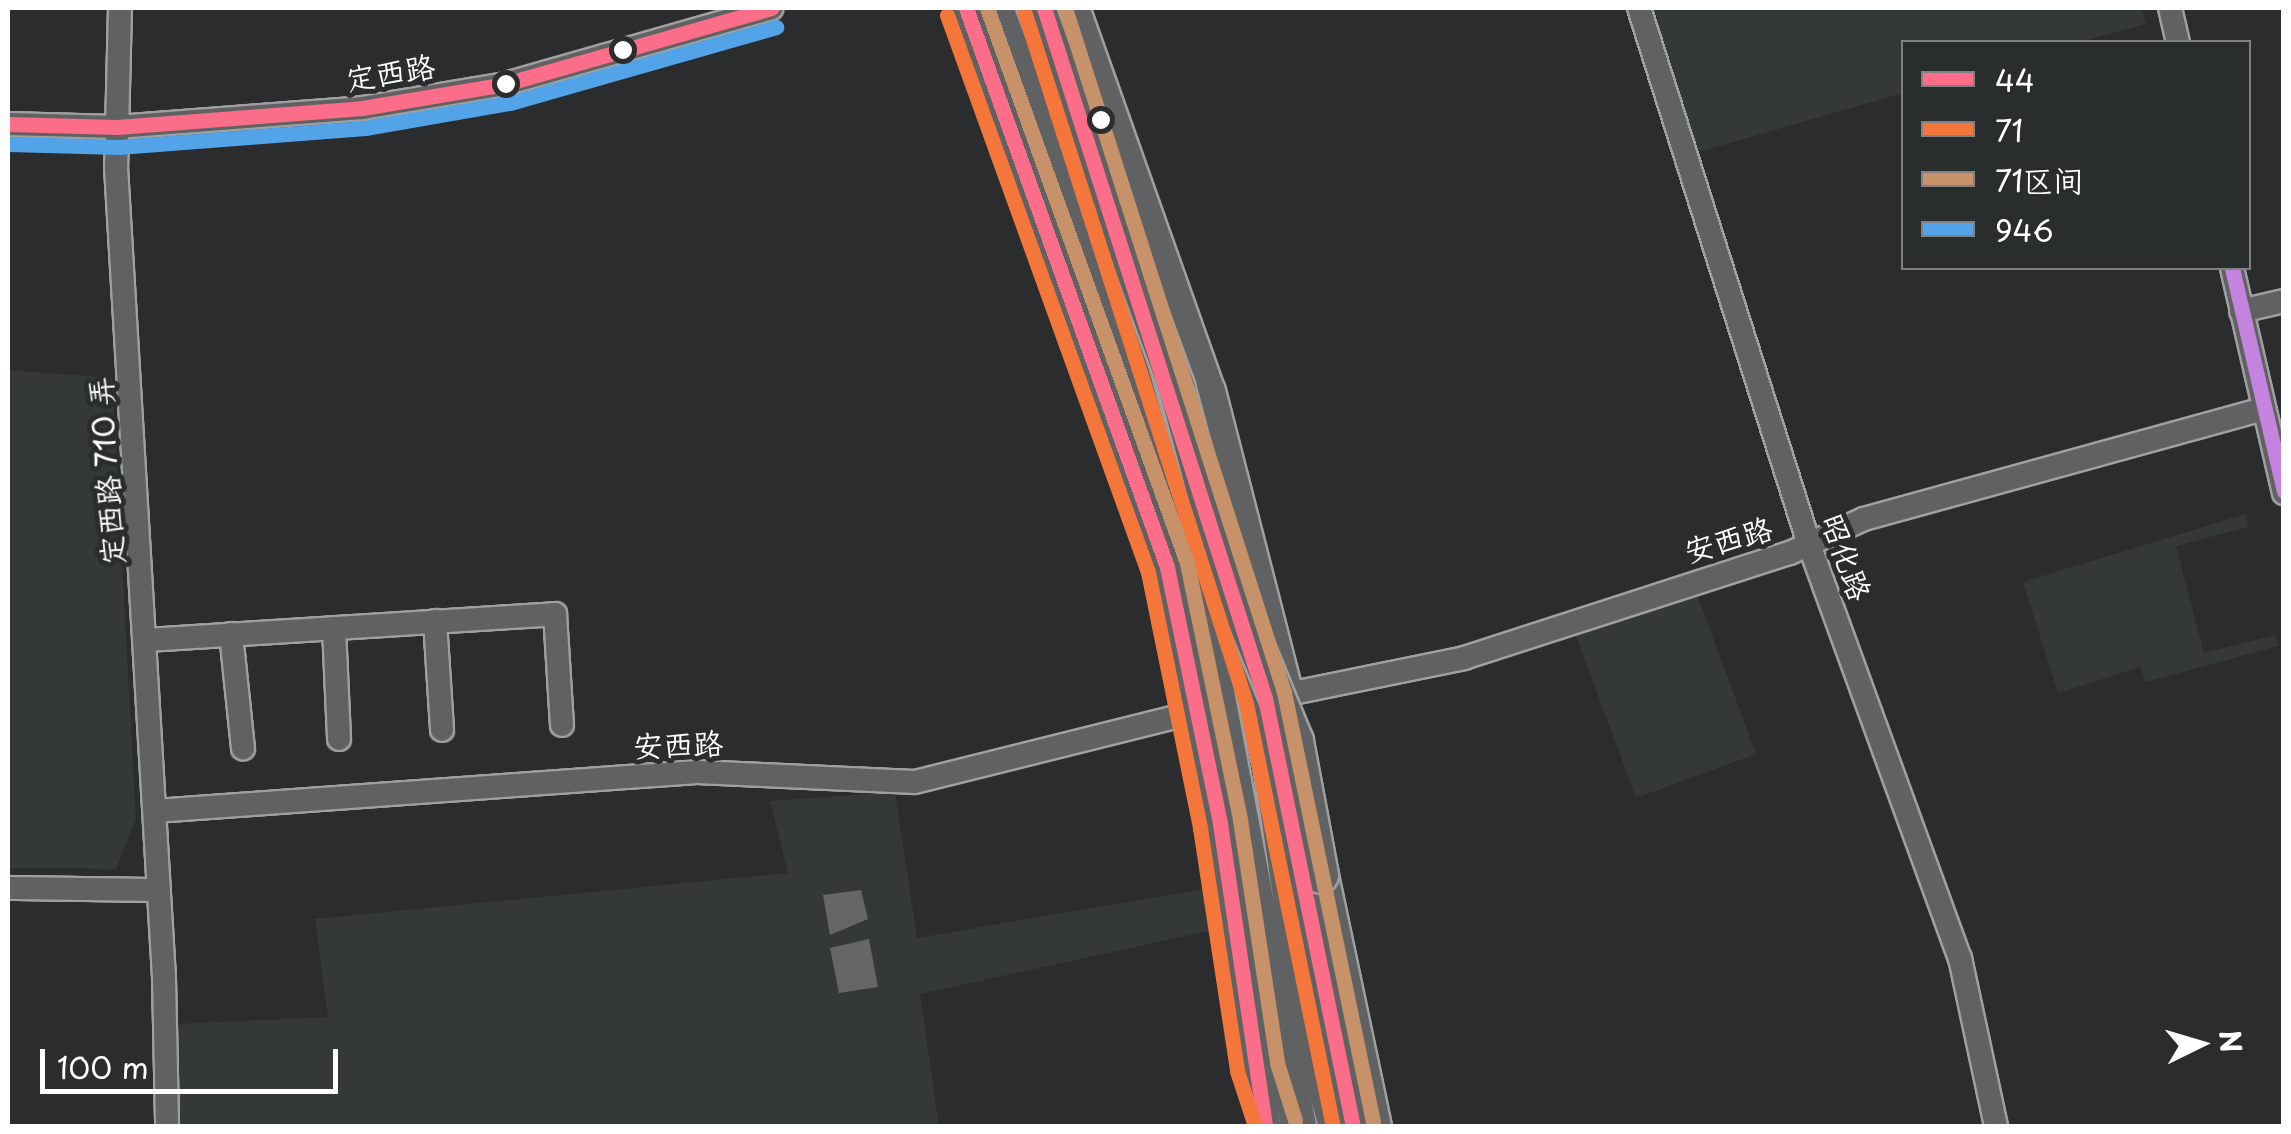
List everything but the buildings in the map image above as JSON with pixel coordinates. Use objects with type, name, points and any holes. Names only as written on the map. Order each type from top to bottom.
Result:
[{"type":"highway","points":[[995,8],[1127,358],[1170,507],[1214,681],[1283,1126]]},
{"type":"highway","points":[[1043,8],[1065,86],[1176,386],[1227,576],[1271,765],[1308,1027],[1336,1126]]},
{"type":"highway","points":[[1227,576],[1295,741],[1373,1126]]},
{"type":"highway","points":[[1272,1066],[1298,1126]]},
{"type":"main road","points":[[966,8],[1167,567],[1272,1066],[1276,1126]]},
{"type":"main road","points":[[1043,8],[1276,697],[1386,1126]]},
{"type":"main road","points":[[1074,8],[1210,391],[1276,697],[1353,1126]]},
{"type":"main road","points":[[1152,332],[1155,234]]},
{"type":"main road","points":[[1265,1126],[1272,1066]]},
{"type":"street","name":"定西路 710 弄","points":[[120,8],[117,127],[159,890],[167,1126]]},
{"type":"street","name":"定西路","points":[[8,124],[117,127],[260,120],[505,84],[771,8]]},
{"type":"street","name":"昭化路","points":[[1640,8],[1809,544],[1960,958],[1996,1126]]},
{"type":"street","points":[[2170,8],[2178,40]]},
{"type":"street","points":[[2232,270],[2284,493]]},
{"type":"street","points":[[2241,311],[2284,301]]},
{"type":"street","name":"安西路","points":[[1276,697],[1464,658],[1809,544],[1864,519],[2263,409]]},
{"type":"street","points":[[146,640],[555,614],[562,725]]},
{"type":"street","points":[[435,621],[442,730]]},
{"type":"street","points":[[334,628],[339,739]]},
{"type":"street","points":[[231,634],[244,748]]},
{"type":"street","name":"安西路","points":[[155,812],[697,772],[915,782],[1196,712]]},
{"type":"street","points":[[8,888],[159,890]]},
{"type":"shaded area","points":[[1648,8],[2141,8],[2146,24],[2087,40],[1901,40],[1901,94],[1691,154]]},
{"type":"shaded area","points":[[8,370],[112,378],[136,819],[116,869],[8,868]]},
{"type":"shaded area","points":[[2246,514],[2248,527],[2176,546],[2204,653],[2275,635],[2278,646],[2146,682],[2140,667],[2058,693],[2023,582]]},
{"type":"shaded area","points":[[1695,589],[1756,754],[1636,798],[1575,633]]},
{"type":"shaded area","points":[[895,792],[917,938],[1216,887],[1222,928],[920,994],[939,1126],[176,1126],[176,1024],[328,1017],[315,919],[788,873],[770,801]]},
{"type":"shaded area","points":[[861,890],[868,919],[830,935],[823,895]]},
{"type":"shaded area","points":[[869,939],[878,987],[839,993],[830,948]]},
{"type":"transit line","name":"44","points":[[8,124],[117,127],[362,108],[505,84],[771,8]]},
{"type":"transit line","name":"44","points":[[966,8],[1167,567],[1220,824],[1265,1126]]},
{"type":"transit line","name":"71区间","points":[[987,8],[1187,563],[1240,820],[1277,1063],[1295,1120]]},
{"type":"transit line","name":"44","points":[[1044,8],[1265,698],[1353,1126]]},
{"type":"transit line","name":"71区间","points":[[1065,8],[1284,692],[1373,1122]]},
{"type":"transit line","name":"71","points":[[1025,14],[1246,703],[1333,1126]]},
{"type":"transit line","name":"71","points":[[947,15],[1148,572],[1200,828],[1237,1071],[1255,1126]]},
{"type":"transit line","name":"946","points":[[8,144],[119,147],[365,128],[510,103],[776,27]]},
{"type":"transit line","points":[[2232,270],[2284,491]]}]
